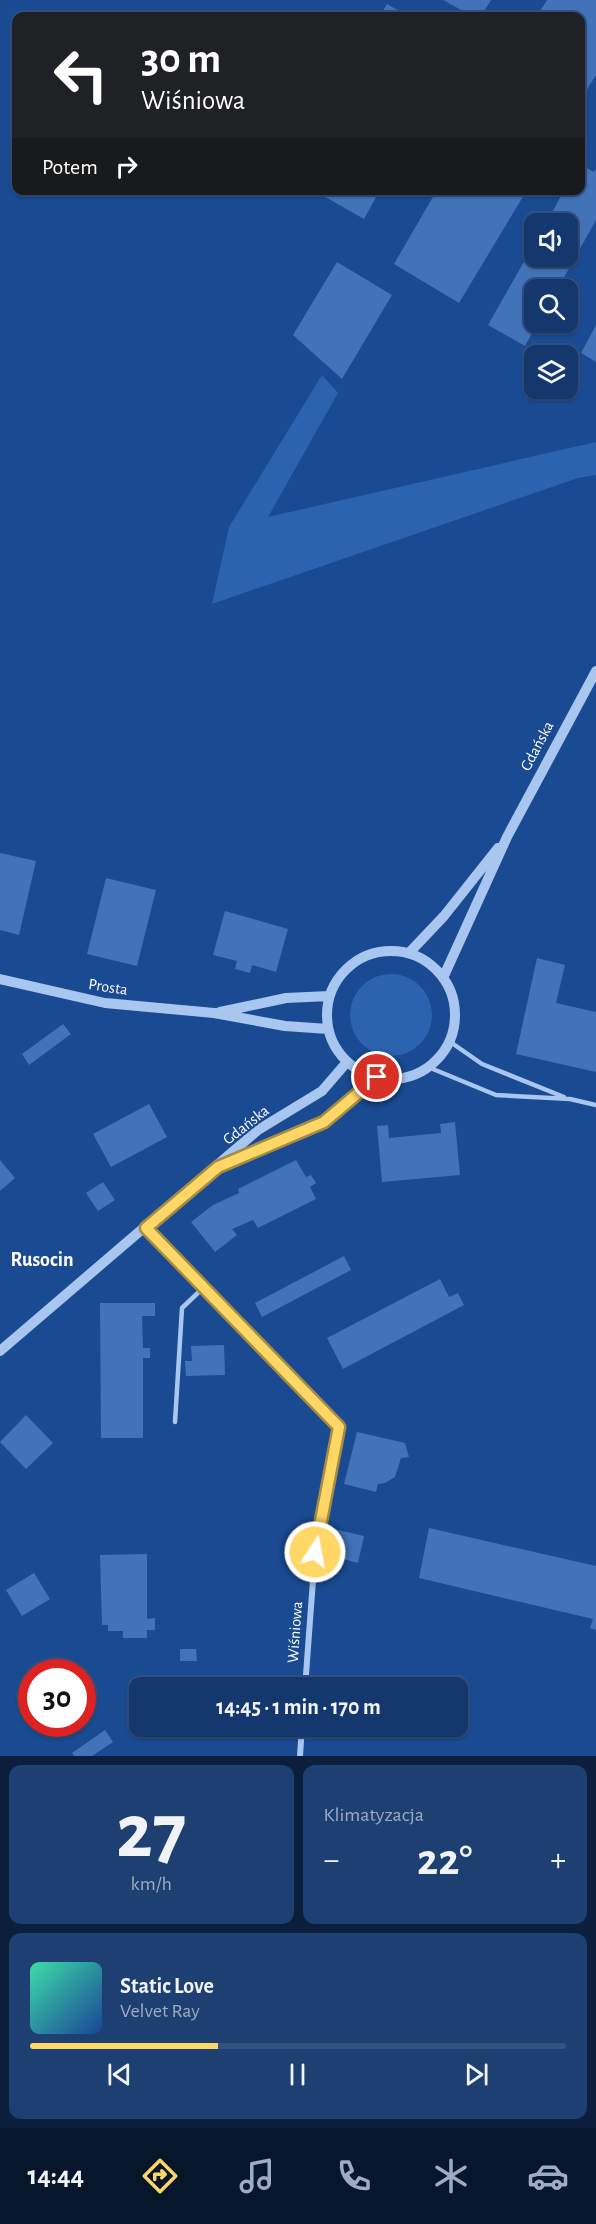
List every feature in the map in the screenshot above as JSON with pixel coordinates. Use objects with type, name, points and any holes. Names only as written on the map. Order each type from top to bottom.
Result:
[{"type":"street","name":"Gdańska","points":[[443,978],[507,837],[596,671]]},
{"type":"street","name":"Gdańska","points":[[409,953],[444,916],[507,837]]},
{"type":"street","points":[[384,951],[409,953],[428,963],[443,978],[454,1009],[449,1041],[428,1067],[412,1075],[394,1078],[377,1077],[347,1062],[335,1047],[328,1029],[329,996],[341,974],[360,958],[384,951]]},
{"type":"street","name":"Prosta","points":[[0,979],[105,1003],[214,1013],[285,1026],[328,1029]]},
{"type":"street","name":"Prosta","points":[[214,1013],[286,998],[329,996]]},
{"type":"street","name":"Gdańska","points":[[0,1350],[218,1167],[258,1130],[322,1091],[347,1062]]},
{"type":"street","name":"Gdańska","points":[[218,1167],[324,1122],[377,1077]]},
{"type":"street","name":"Wiśniowa","points":[[146,1228],[202,1289],[339,1427],[315,1552],[306,1677]]},
{"type":"street","points":[[300,1756],[301,1737]]},
{"type":"lane","points":[[449,1041],[482,1064],[570,1099]]},
{"type":"lane","points":[[428,1067],[496,1095],[570,1099],[596,1104]]},
{"type":"lane","points":[[175,1422],[182,1308],[202,1289]]},
{"type":"shaded area","points":[[322,375],[338,393],[268,517],[596,442],[596,475],[578,478],[212,604],[229,527]]},
{"type":"shaded area","points":[[383,974],[399,974],[414,981],[425,992],[432,1007],[429,1031],[420,1044],[399,1056],[383,1056],[368,1049],[357,1038],[350,1023],[350,1007],[357,992],[368,981]]},
{"type":"building","points":[[443,0],[491,0],[484,12],[465,12]]},
{"type":"building","points":[[547,0],[596,0],[596,75],[585,93],[585,12],[540,12]]},
{"type":"building","points":[[387,4],[401,12],[382,12]]},
{"type":"building","points":[[585,167],[594,172],[596,169],[596,220],[578,252],[578,213],[552,213],[561,195],[585,195]]},
{"type":"building","points":[[322,195],[377,195],[364,219]]},
{"type":"building","points":[[434,195],[524,195],[459,303],[394,264]]},
{"type":"building","points":[[337,262],[392,295],[342,379],[293,335]]},
{"type":"building","points":[[524,262],[524,267],[570,267],[563,279],[524,279],[524,333],[532,333],[526,345],[488,325]]},
{"type":"building","points":[[596,325],[596,362],[581,353]]},
{"type":"building","points":[[0,853],[36,861],[19,935],[0,930]]},
{"type":"building","points":[[106,878],[156,890],[137,966],[87,954]]},
{"type":"building","points":[[225,911],[288,929],[276,972],[252,965],[250,973],[235,969],[237,961],[213,955]]},
{"type":"building","points":[[537,958],[565,965],[556,1003],[596,1012],[596,1072],[516,1054]]},
{"type":"building","points":[[63,1024],[71,1034],[29,1065],[22,1054]]},
{"type":"building","points":[[149,1104],[167,1137],[111,1167],[93,1134]]},
{"type":"building","points":[[455,1122],[460,1175],[382,1182],[377,1126],[388,1125],[389,1138],[441,1133],[440,1124]]},
{"type":"building","points":[[0,1160],[15,1178],[0,1191]]},
{"type":"building","points":[[296,1160],[306,1177],[311,1175],[316,1183],[310,1187],[316,1199],[258,1228],[253,1220],[232,1229],[237,1235],[215,1252],[191,1222],[213,1205],[239,1193],[238,1189]]},
{"type":"building","points":[[103,1182],[115,1200],[98,1211],[86,1193]]},
{"type":"building","points":[[344,1256],[351,1270],[262,1317],[255,1303]]},
{"type":"building","points":[[440,1279],[449,1297],[458,1293],[464,1305],[343,1369],[327,1338]]},
{"type":"building","points":[[100,1303],[155,1303],[155,1316],[142,1316],[143,1348],[150,1348],[150,1358],[143,1358],[143,1438],[101,1438]]},
{"type":"building","points":[[224,1345],[225,1375],[186,1376],[185,1361],[192,1361],[191,1346]]},
{"type":"building","points":[[26,1415],[53,1443],[26,1469],[0,1442]]},
{"type":"building","points":[[357,1432],[405,1443],[409,1457],[401,1458],[395,1477],[378,1484],[376,1492],[344,1484]]},
{"type":"building","points":[[429,1528],[596,1566],[596,1630],[590,1628],[593,1619],[419,1578]]},
{"type":"building","points":[[334,1529],[364,1536],[358,1563],[328,1555]]},
{"type":"building","points":[[147,1554],[147,1619],[155,1618],[155,1630],[147,1630],[147,1638],[123,1638],[123,1631],[108,1631],[108,1625],[102,1625],[100,1555]]},
{"type":"building","points":[[34,1573],[50,1599],[22,1616],[6,1590]]},
{"type":"building","points":[[180,1649],[196,1649],[197,1661],[180,1661]]},
{"type":"building","points":[[105,1730],[113,1742],[92,1756],[74,1756],[72,1753]]},
{"type":"district","name":"Rusocin","points":[[42,1260]]},
{"type":"route","points":[[315,1552],[339,1427],[202,1289],[146,1228],[218,1167],[324,1122],[377,1077]]}]
